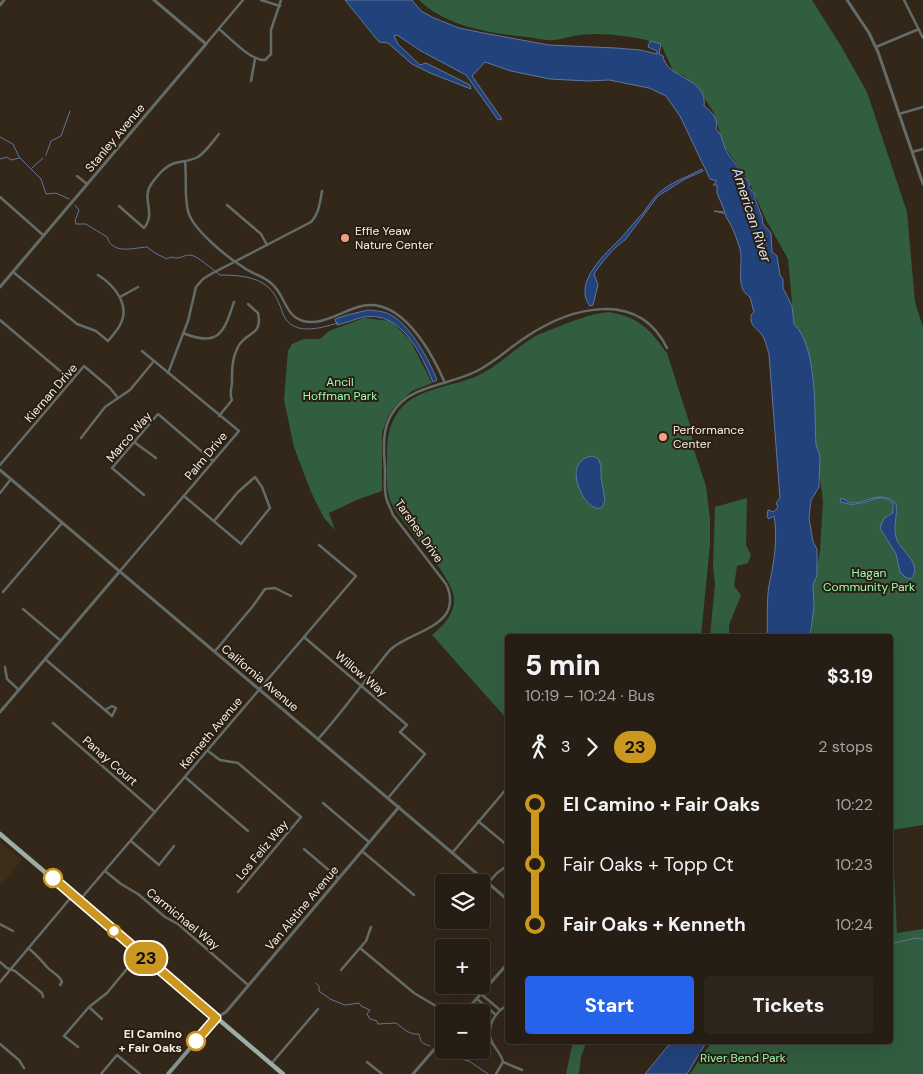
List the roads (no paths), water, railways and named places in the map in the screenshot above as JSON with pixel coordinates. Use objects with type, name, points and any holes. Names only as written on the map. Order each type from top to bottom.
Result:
[{"type":"main road","points":[[0,834],[283,1074]]},
{"type":"main road","points":[[170,1073],[216,1018]]},
{"type":"street","points":[[0,5],[4,0]]},
{"type":"street","points":[[154,0],[206,44]]},
{"type":"street","name":"Stanley Avenue","points":[[0,287],[243,0]]},
{"type":"street","points":[[261,0],[280,6]]},
{"type":"street","points":[[219,29],[255,59],[263,60],[270,56],[271,30],[281,0]]},
{"type":"street","points":[[847,0],[876,47],[923,184]]},
{"type":"street","points":[[905,0],[923,38]]},
{"type":"street","points":[[876,47],[919,29]]},
{"type":"street","points":[[251,81],[255,59]]},
{"type":"street","points":[[900,114],[923,107]]},
{"type":"street","points":[[119,206],[144,228],[150,214],[147,196],[151,184],[168,166],[185,162],[201,154],[219,134]]},
{"type":"street","points":[[912,152],[923,149]]},
{"type":"street","points":[[185,162],[187,206],[191,220],[198,230],[235,262],[272,284],[294,316],[304,321],[317,321],[361,306],[376,306],[390,310],[406,320],[438,368],[445,383]]},
{"type":"street","points":[[78,176],[87,184]]},
{"type":"street","points":[[168,373],[183,333],[196,287],[202,279],[296,231],[316,218],[322,191]]},
{"type":"street","points":[[0,197],[44,235]]},
{"type":"street","points":[[227,205],[261,234],[266,245]]},
{"type":"street","points":[[13,272],[77,324],[96,331],[108,341],[122,321],[124,309],[120,297],[112,286],[98,275]]},
{"type":"street","points":[[120,297],[138,287]]},
{"type":"street","points":[[183,333],[199,339],[215,336],[225,328],[234,302]]},
{"type":"street","points":[[219,416],[232,400],[230,396],[231,368],[238,346],[244,339],[255,332],[258,327],[258,313],[248,304]]},
{"type":"street","name":"Tarshes Drive","points":[[318,739],[392,649],[441,619],[449,606],[450,596],[448,587],[393,514],[387,502],[384,484],[384,436],[389,418],[396,408],[408,397],[469,375],[488,366],[527,336],[544,327],[590,309],[613,308],[637,316],[657,331],[668,348]]},
{"type":"street","points":[[0,320],[72,381]]},
{"type":"street","name":"Palm Drive","points":[[0,712],[239,432],[142,351]]},
{"type":"street","points":[[81,438],[105,407],[130,390],[154,361]]},
{"type":"street","name":"Kiernan Drive","points":[[0,465],[84,366],[110,388],[118,398]]},
{"type":"street","name":"Marco Way","points":[[144,495],[112,468],[158,414],[213,461]]},
{"type":"street","points":[[134,442],[156,458]]},
{"type":"street","name":"California Avenue","points":[[0,470],[477,874]]},
{"type":"street","points":[[184,496],[240,544],[270,508],[262,487],[255,477],[238,492],[214,521]]},
{"type":"street","points":[[0,493],[11,479]]},
{"type":"street","points":[[3,592],[62,522]]},
{"type":"street","name":"Kenneth Avenue","points":[[79,901],[356,576],[319,545]]},
{"type":"street","points":[[215,651],[254,606],[266,589],[274,588],[291,596]]},
{"type":"street","points":[[23,609],[61,641]]},
{"type":"street","name":"Willow Way","points":[[304,637],[406,725],[400,732],[426,754],[388,798]]},
{"type":"street","points":[[45,659],[105,710]]},
{"type":"street","points":[[5,667],[7,679],[19,690]]},
{"type":"street","name":"Panay Court","points":[[53,723],[155,812]]},
{"type":"street","name":"Los Feliz Way","points":[[208,750],[220,760],[232,760],[239,764],[302,817],[238,892]]},
{"type":"street","points":[[185,777],[248,831]]},
{"type":"street","points":[[452,853],[505,790]]},
{"type":"street","points":[[324,803],[369,842]]},
{"type":"street","name":"Van Alstine Avenue","points":[[216,1018],[223,1014],[399,807]]},
{"type":"street","points":[[478,821],[505,844]]},
{"type":"street","points":[[131,841],[158,865],[174,846]]},
{"type":"street","points":[[304,849],[338,878]]},
{"type":"street","points":[[361,851],[414,895]]},
{"type":"street","points":[[490,881],[505,868]]},
{"type":"street","name":"Carmichael Way","points":[[105,871],[125,887],[138,894],[165,917],[178,924],[248,985]]},
{"type":"street","name":"California Avenue","points":[[490,885],[505,897]]},
{"type":"street","points":[[0,982],[72,895]]},
{"type":"street","points":[[0,924],[13,932]]},
{"type":"street","points":[[341,970],[368,937],[371,927]]},
{"type":"street","points":[[28,948],[41,958],[46,967],[61,978],[62,982],[60,985]]},
{"type":"street","points":[[360,948],[414,993],[435,1005]]},
{"type":"street","points":[[78,1047],[64,1036],[89,1007],[107,993],[140,953]]},
{"type":"street","points":[[0,962],[42,993],[43,997]]},
{"type":"street","points":[[490,984],[505,966]]},
{"type":"street","points":[[472,1004],[481,994],[500,1010]]},
{"type":"street","points":[[477,999],[483,1004]]},
{"type":"street","points":[[89,1007],[102,1019]]},
{"type":"street","points":[[505,1007],[500,1010],[491,1023],[491,1040],[503,1062],[522,1070]]},
{"type":"street","points":[[271,1064],[318,1009]]},
{"type":"street","points":[[490,1010],[496,1015]]},
{"type":"street","points":[[0,1044],[24,1068]]},
{"type":"street","points":[[413,1074],[435,1048]]},
{"type":"street","points":[[101,1074],[117,1055],[140,1074]]},
{"type":"street","points":[[367,1062],[382,1074]]},
{"type":"street","points":[[496,1074],[503,1062]]},
{"type":"water","name":"American River","points":[[345,0],[412,0],[421,11],[459,28],[549,45],[640,50],[657,54],[657,51],[648,47],[650,41],[661,44],[659,54],[663,56],[666,64],[671,69],[700,89],[704,96],[704,106],[716,119],[716,129],[720,134],[726,151],[743,177],[748,180],[750,185],[748,186],[755,195],[763,224],[771,233],[772,252],[777,256],[780,275],[783,279],[783,288],[792,306],[794,324],[802,334],[811,364],[816,445],[820,456],[819,487],[811,500],[809,518],[813,542],[817,549],[817,576],[813,584],[814,607],[810,634],[767,634],[768,594],[776,532],[774,516],[769,519],[767,517],[768,510],[774,512],[778,507],[776,503],[780,498],[769,354],[763,337],[751,322],[751,315],[754,312],[750,297],[742,288],[741,255],[734,232],[726,214],[714,211],[725,212],[717,193],[717,185],[713,185],[717,181],[710,179],[680,116],[666,96],[649,88],[609,80],[550,79],[511,71],[485,62],[472,76],[502,119],[498,120],[466,75],[421,51],[397,35],[394,36],[398,44],[420,65],[426,63],[470,85],[471,89],[412,64],[388,43],[379,42]]},
{"type":"water","points":[[702,169],[703,171],[685,179],[658,196],[625,240],[604,260],[594,274],[598,285],[593,305],[590,306],[585,288],[588,278],[600,260],[657,195],[669,185]]},
{"type":"water","points":[[368,310],[388,314],[406,327],[424,354],[437,380],[433,382],[423,359],[408,337],[389,321],[377,317],[364,317],[337,325],[335,319]]},
{"type":"water","points":[[593,456],[599,460],[601,466],[605,500],[603,506],[599,508],[591,505],[585,499],[577,482],[576,473],[578,465],[583,459]]},
{"type":"water","points":[[885,497],[896,504],[896,536],[915,568],[911,579],[905,577],[900,572],[896,554],[880,528],[884,518],[893,513],[893,503],[880,498],[854,505],[840,502],[841,498],[853,503]]},
{"type":"water","points":[[670,1044],[705,1044],[687,1074],[645,1074]]},
{"type":"waterway","points":[[46,155],[51,141],[61,136],[70,111]]},
{"type":"waterway","points":[[0,137],[13,144],[19,157],[41,179],[46,194],[56,193],[69,199]]},
{"type":"waterway","points":[[0,159],[7,157],[11,160],[20,158]]},
{"type":"waterway","points":[[32,168],[43,158]]},
{"type":"waterway","points":[[75,205],[79,210],[75,221],[76,224],[86,224],[107,237],[110,243],[118,248],[147,247],[167,259],[190,255],[201,260],[220,275],[258,280],[273,293],[287,321],[293,326],[308,329],[338,323]]},
{"type":"waterway","points":[[893,943],[916,938],[923,939]]},
{"type":"waterway","points":[[316,983],[319,986],[319,991],[330,999],[345,1005],[359,1003],[370,1010],[367,1014],[370,1019],[377,1021],[378,1024],[396,1023],[409,1033],[419,1034],[422,1042],[430,1046]]},
{"type":"waterway","points":[[461,1059],[469,1061],[488,1074]]},
{"type":"place","name":"Effie Yeaw Nature Center","points":[[345,238]]},
{"type":"place","name":"Performance Center","points":[[663,437]]},
{"type":"place","name":"El Camino + Fair Oaks","points":[[196,1041]]},
{"type":"park label","name":"Ancil Hoffman Park","points":[[340,389]]},
{"type":"park label","name":"Hagan Community Park","points":[[869,580]]},
{"type":"park label","name":"River Bend Park","points":[[743,1058]]}]
